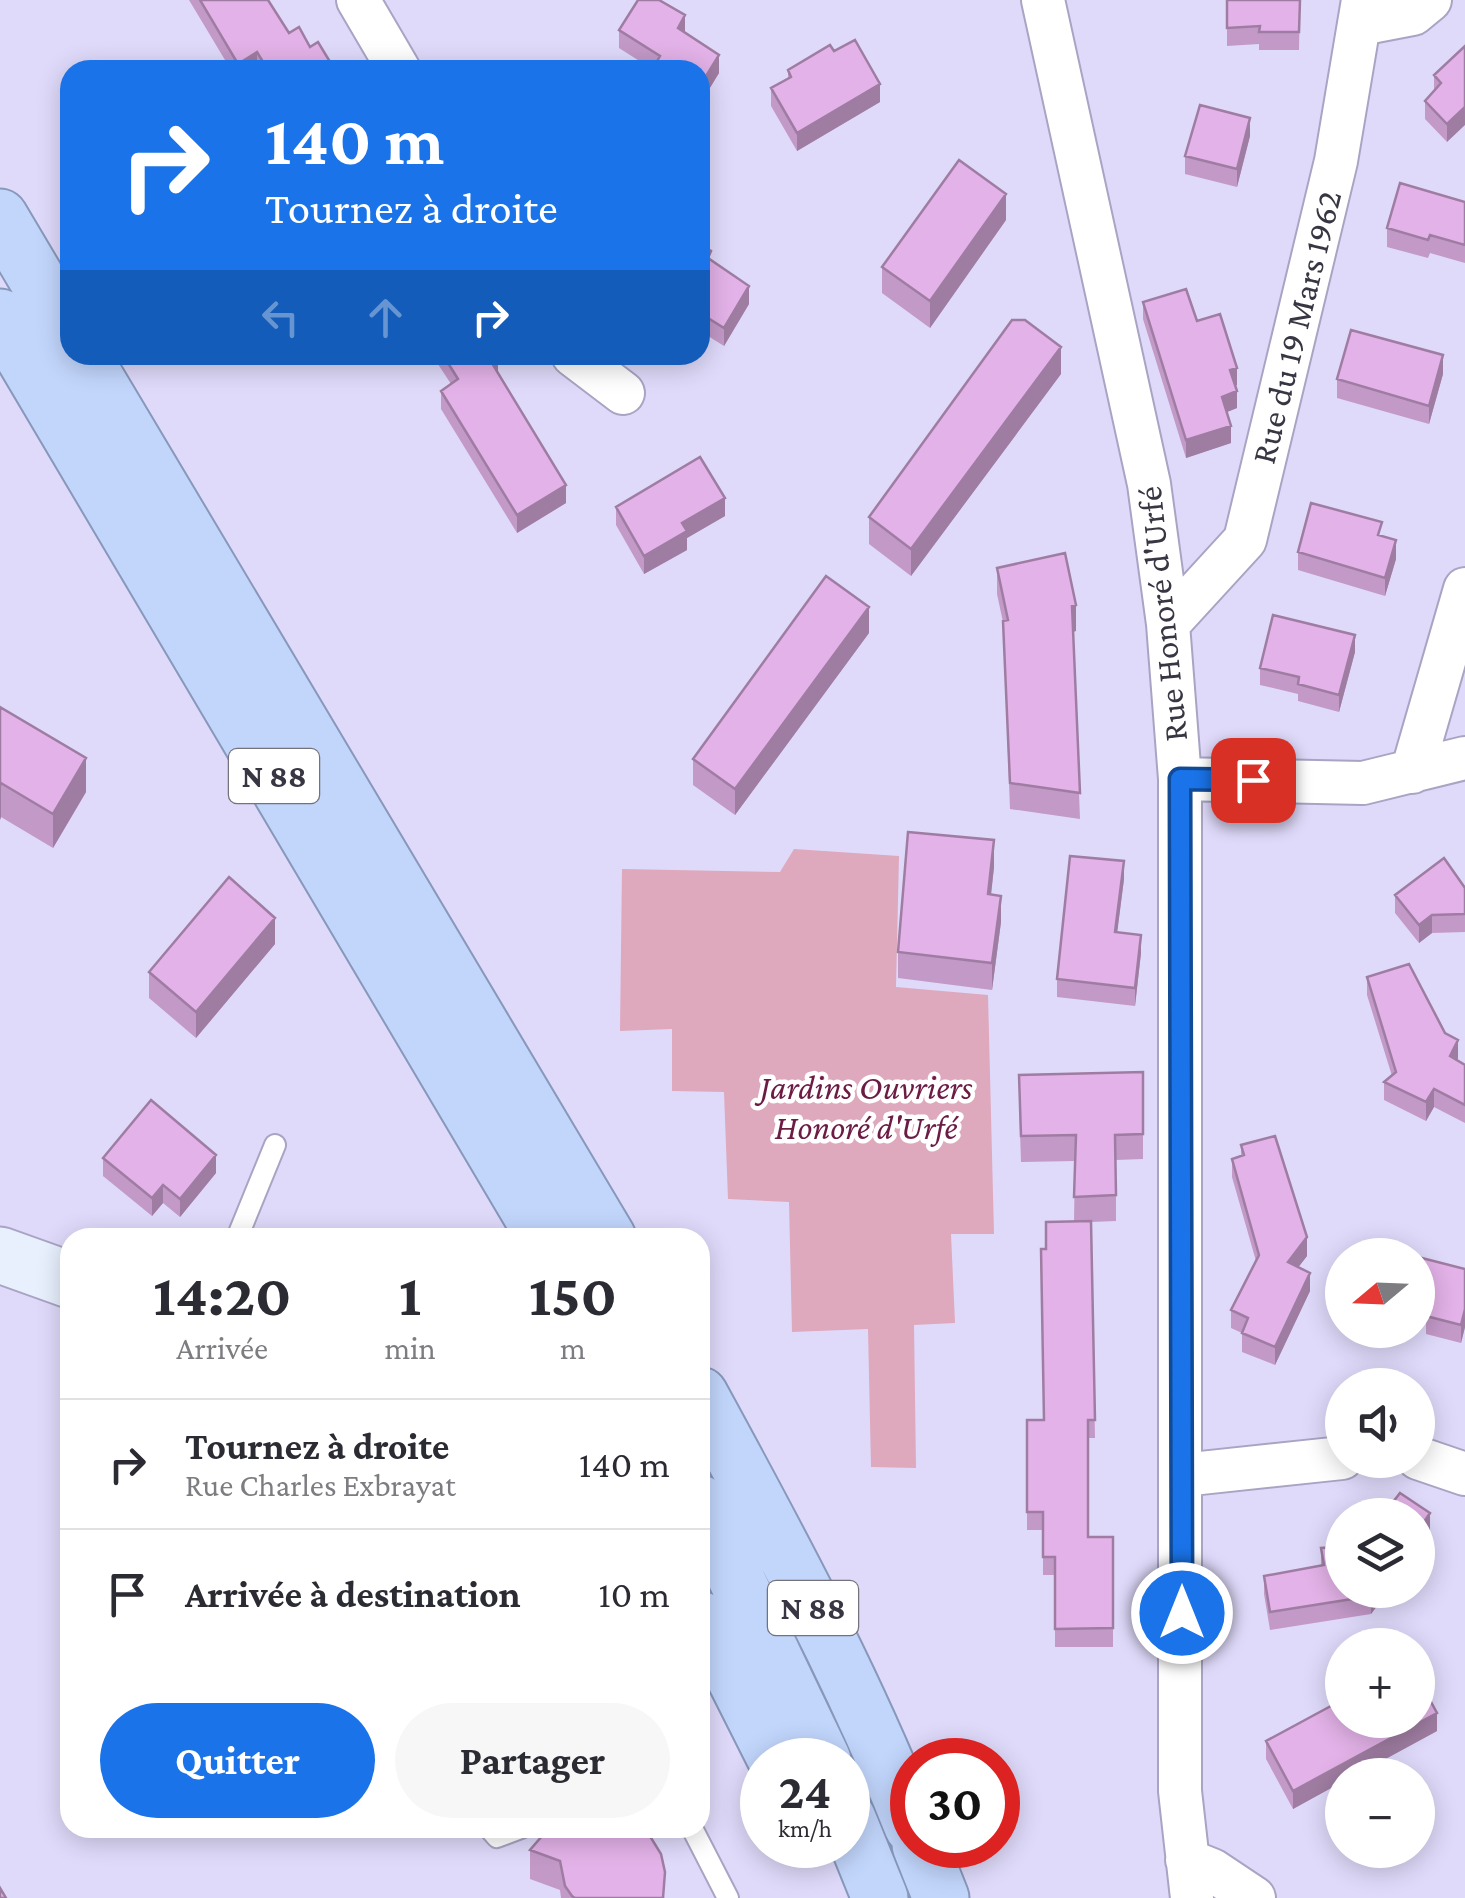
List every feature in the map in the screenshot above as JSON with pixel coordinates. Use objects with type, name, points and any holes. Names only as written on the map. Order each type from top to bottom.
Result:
[{"type":"highway","points":[[0,217],[60,318]]},
{"type":"highway","name":"N 88","points":[[0,317],[540,1228]]},
{"type":"highway","name":"N 88","points":[[88,365],[602,1228]]},
{"type":"highway","name":"N 88","points":[[710,1413],[789,1558],[890,1771]]},
{"type":"highway","name":"N 88","points":[[710,1524],[812,1738]]},
{"type":"highway","points":[[710,1629],[765,1738]]},
{"type":"highway","points":[[831,1868],[846,1898]]},
{"type":"highway","points":[[868,1868],[880,1898]]},
{"type":"highway","points":[[929,1868],[941,1898]]},
{"type":"main road","points":[[0,1255],[60,1276]]},
{"type":"street","points":[[358,0],[393,60]]},
{"type":"street","name":"Rue Honoré d'Urfé","points":[[1043,0],[1149,484],[1168,624],[1180,779],[1180,1791],[1190,1879]]},
{"type":"street","points":[[1362,12],[1413,14],[1430,0]]},
{"type":"street","name":"Rue du 19 Mars 1962","points":[[1168,624],[1246,540],[1336,161],[1362,12]]},
{"type":"street","points":[[586,365],[623,393]]},
{"type":"street","points":[[1412,772],[1465,588]]},
{"type":"street","points":[[1180,779],[1363,782],[1465,758]]},
{"type":"street","points":[[1182,1475],[1325,1460]]},
{"type":"street","points":[[1435,1464],[1465,1474]]},
{"type":"street","points":[[1190,1879],[1212,1870],[1254,1898]]},
{"type":"lane","points":[[240,1228],[276,1145]]},
{"type":"lane","points":[[697,1838],[728,1898]]},
{"type":"green space","name":"Jardins Ouvriers Honoré d'Urfé","points":[[794,849],[899,856],[896,987],[988,995],[994,1234],[951,1234],[955,1323],[914,1325],[916,1468],[871,1467],[868,1329],[792,1332],[789,1202],[728,1199],[724,1092],[672,1091],[672,1029],[620,1031],[622,869],[780,872]]},
{"type":"building","points":[[200,0],[268,0],[289,33],[299,27],[310,47],[318,42],[329,60],[262,60],[257,52],[244,60],[236,60]]},
{"type":"building","points":[[638,0],[659,0],[685,15],[678,28],[719,55],[710,70],[710,60],[658,60],[660,56],[619,30]]},
{"type":"building","points":[[1227,0],[1300,0],[1299,32],[1259,32],[1260,26],[1227,28]]},
{"type":"building","points":[[855,40],[880,84],[797,133],[771,88],[791,77],[788,70],[830,45],[834,51]]},
{"type":"building","points":[[1465,46],[1465,107],[1447,124],[1425,101],[1441,83],[1434,75]]},
{"type":"building","points":[[1200,105],[1250,118],[1237,169],[1185,156]]},
{"type":"building","points":[[959,160],[1006,194],[930,301],[882,267]]},
{"type":"building","points":[[1400,183],[1465,202],[1465,245],[1387,228]]},
{"type":"building","points":[[710,259],[749,286],[724,328],[710,319]]},
{"type":"building","points":[[1186,289],[1197,321],[1220,314],[1237,368],[1230,370],[1237,391],[1222,397],[1231,426],[1186,440],[1143,302]]},
{"type":"building","points":[[1012,320],[1025,320],[1061,347],[911,549],[869,517]]},
{"type":"building","points":[[1351,330],[1443,355],[1429,406],[1337,379]]},
{"type":"building","points":[[449,365],[493,365],[566,485],[517,515],[441,391],[458,379]]},
{"type":"building","points":[[700,457],[725,498],[682,523],[687,531],[644,556],[616,507]]},
{"type":"building","points":[[1311,503],[1382,522],[1378,535],[1396,540],[1385,578],[1298,552]]},
{"type":"building","points":[[1065,553],[1076,605],[1072,606],[1080,793],[1010,783],[1003,621],[1008,620],[997,568]]},
{"type":"building","points":[[826,576],[869,607],[735,789],[693,759]]},
{"type":"building","points":[[1273,615],[1355,635],[1339,695],[1298,684],[1299,677],[1260,668]]},
{"type":"building","points":[[0,707],[86,758],[53,814],[1,783],[0,786]]},
{"type":"building","points":[[908,832],[994,840],[988,894],[1001,896],[992,963],[898,952]]},
{"type":"building","points":[[1070,856],[1124,861],[1115,932],[1141,935],[1135,988],[1057,979]]},
{"type":"building","points":[[1444,858],[1465,888],[1465,914],[1432,915],[1419,925],[1395,895]]},
{"type":"building","points":[[229,877],[275,918],[196,1012],[149,972]]},
{"type":"building","points":[[1409,964],[1445,1033],[1458,1040],[1450,1056],[1465,1065],[1465,1105],[1434,1089],[1426,1102],[1384,1082],[1396,1072],[1367,977]]},
{"type":"building","points":[[1143,1072],[1143,1134],[1115,1135],[1116,1195],[1074,1197],[1076,1135],[1021,1136],[1019,1075]]},
{"type":"building","points":[[151,1100],[216,1155],[180,1199],[163,1185],[152,1198],[103,1158]]},
{"type":"building","points":[[1275,1136],[1307,1237],[1288,1262],[1310,1273],[1275,1347],[1242,1333],[1248,1318],[1231,1310],[1259,1255],[1232,1159],[1244,1155],[1241,1145]]},
{"type":"building","points":[[1091,1221],[1095,1420],[1088,1420],[1088,1537],[1113,1537],[1113,1628],[1055,1629],[1055,1557],[1043,1557],[1043,1512],[1027,1512],[1027,1420],[1044,1420],[1041,1249],[1046,1249],[1046,1222]]},
{"type":"building","points":[[1435,1261],[1465,1269],[1461,1325],[1435,1318]]},
{"type":"building","points":[[1321,1548],[1325,1548],[1325,1603],[1270,1612],[1264,1576],[1324,1565]]},
{"type":"building","points":[[1325,1709],[1325,1738],[1391,1738],[1354,1758],[1325,1758],[1325,1774],[1293,1791],[1266,1741]]},
{"type":"building","points":[[540,1838],[651,1838],[661,1854],[665,1872],[663,1898],[575,1898],[565,1886],[560,1861],[530,1850]]},
{"type":"route","points":[[1182,1613],[1180,779],[1253,780]]}]
